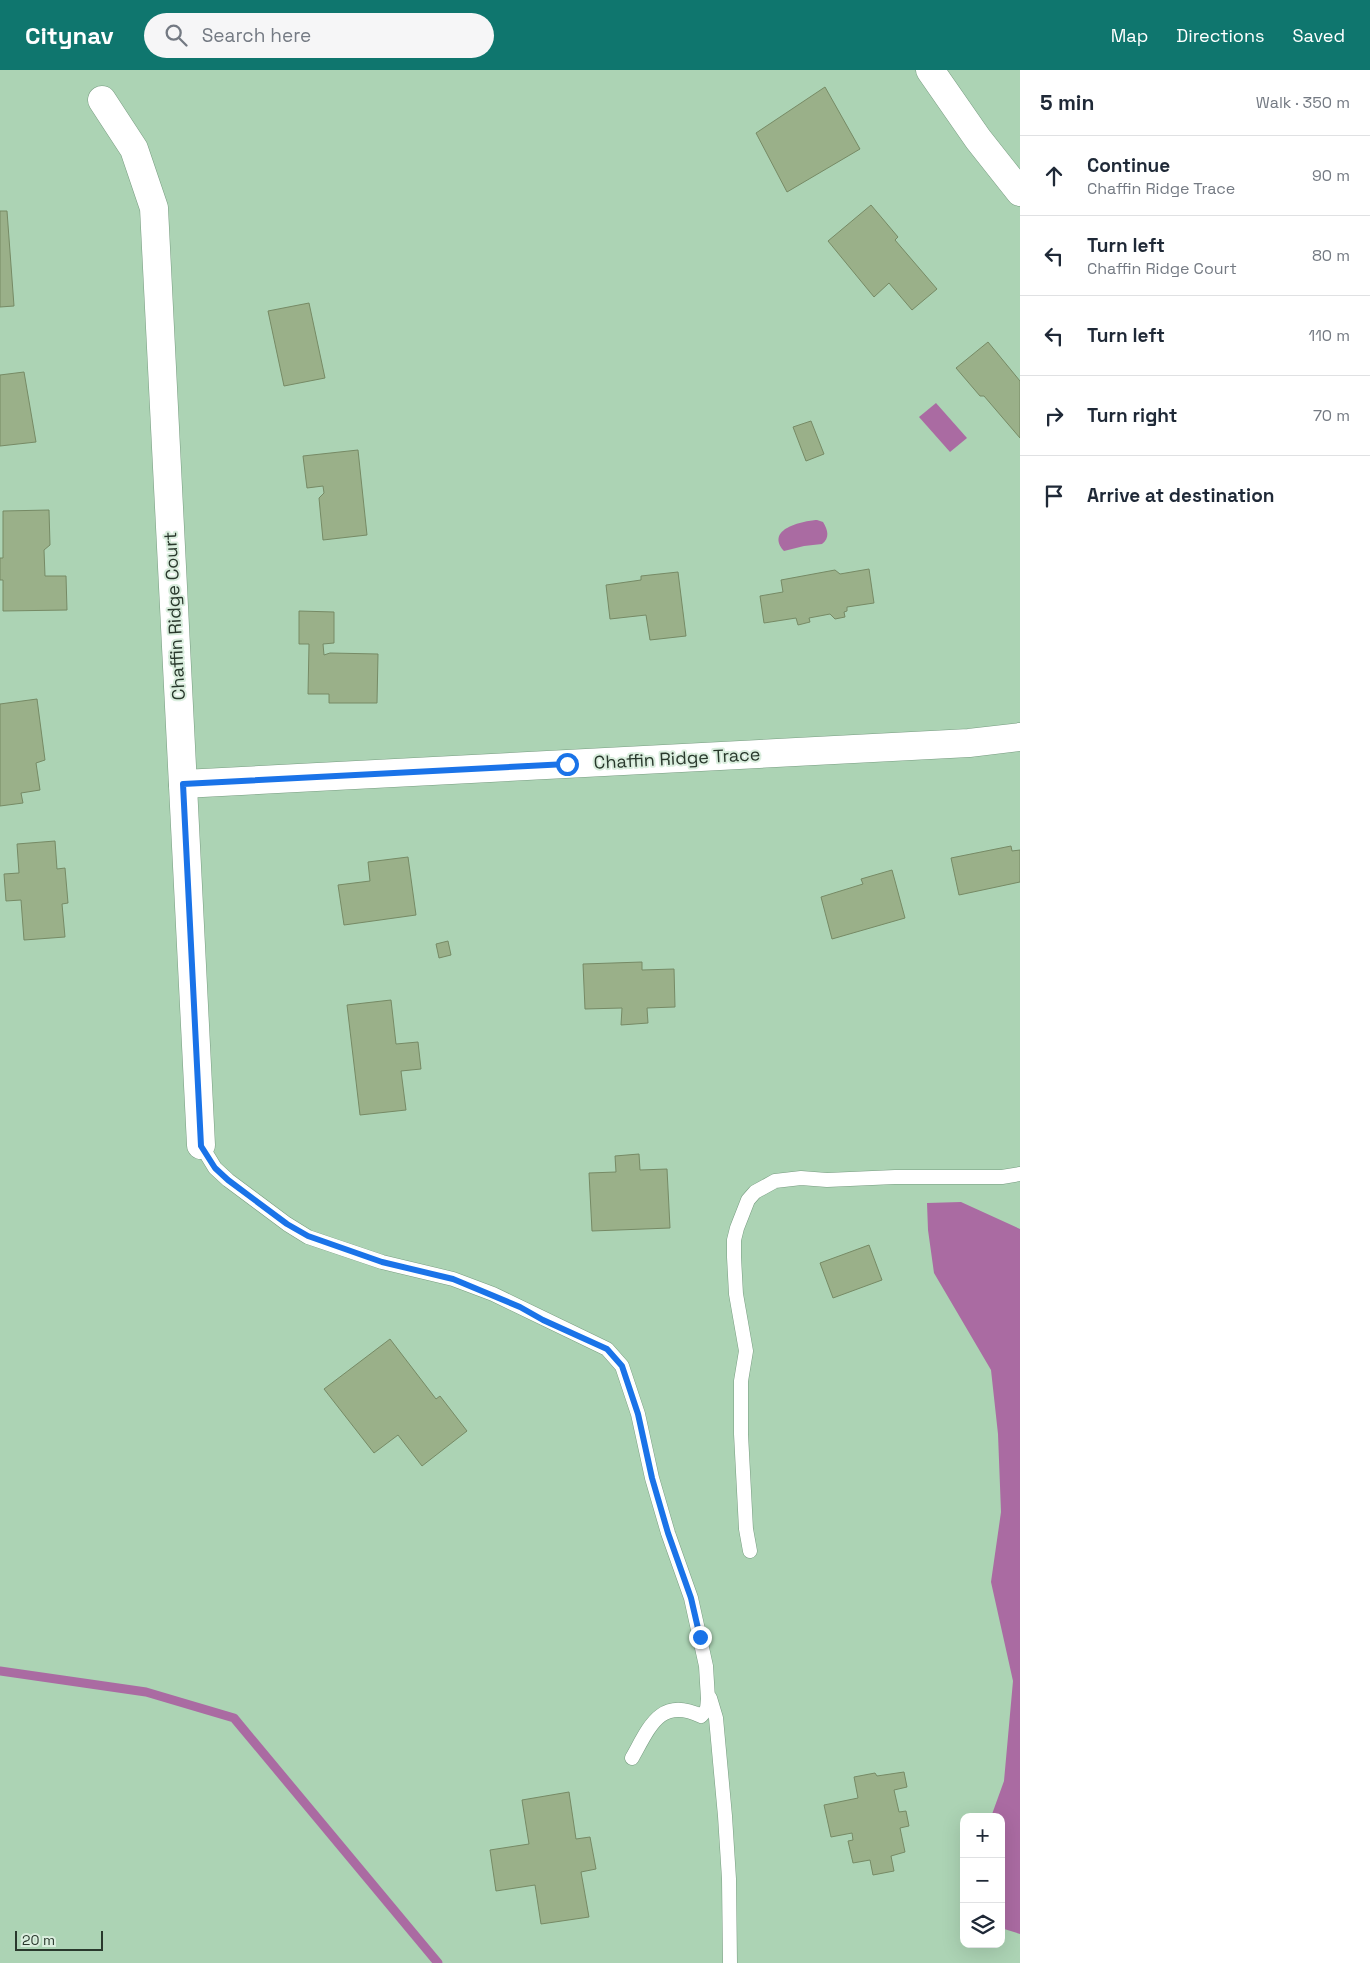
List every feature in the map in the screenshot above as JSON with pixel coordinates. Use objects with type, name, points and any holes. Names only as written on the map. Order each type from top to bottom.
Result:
[{"type":"street","points":[[930,70],[978,139],[1020,192]]},
{"type":"street","name":"Chaffin Ridge Court","points":[[102,100],[134,149],[154,208],[201,1146]]},
{"type":"street","name":"Chaffin Ridge Trace","points":[[183,784],[969,743],[1020,736]]},
{"type":"lane","points":[[201,1146],[215,1168],[228,1180],[287,1224],[308,1236],[382,1262],[461,1282],[520,1307],[543,1320],[607,1349],[622,1366],[638,1414],[652,1478],[668,1533],[691,1598],[706,1666],[708,1689],[707,1709],[701,1716],[681,1709],[671,1709],[660,1715],[643,1736],[632,1758]]},
{"type":"lane","points":[[750,1551],[746,1529],[741,1434],[741,1381],[746,1351],[736,1294],[734,1257],[734,1240],[748,1200],[755,1192],[775,1181],[801,1178],[827,1180],[895,1177],[1002,1177],[1020,1174]]},
{"type":"lane","points":[[708,1689],[716,1718],[725,1816],[729,1878],[730,1963]]},
{"type":"shaded area","points":[[936,403],[967,438],[950,452],[919,417]]},
{"type":"shaded area","points":[[817,520],[823,522],[826,528],[827,537],[825,542],[784,551],[779,543],[779,537],[782,532],[795,524]]},
{"type":"shaded area","points":[[961,1202],[1020,1229],[1020,1934],[1005,1929],[1005,1813],[992,1813],[1004,1781],[1013,1681],[991,1582],[1001,1512],[998,1434],[991,1370],[934,1273],[928,1230],[927,1203]]},
{"type":"building","points":[[825,87],[860,149],[787,192],[756,133]]},
{"type":"building","points":[[871,205],[898,237],[895,240],[937,289],[912,310],[889,283],[874,297],[828,241]]},
{"type":"building","points":[[0,211],[7,211],[14,306],[0,307]]},
{"type":"building","points":[[309,303],[325,378],[284,386],[268,311]]},
{"type":"building","points":[[988,342],[1020,381],[1020,438],[984,396],[980,396],[956,368]]},
{"type":"building","points":[[24,372],[36,442],[0,446],[0,375]]},
{"type":"building","points":[[811,421],[824,454],[806,461],[793,427]]},
{"type":"building","points":[[358,450],[367,535],[323,540],[319,498],[324,493],[323,486],[307,488],[303,456]]},
{"type":"building","points":[[49,510],[50,545],[44,550],[45,576],[66,576],[67,610],[3,611],[3,580],[0,580],[0,558],[3,558],[3,511]]},
{"type":"building","points":[[869,569],[874,603],[847,607],[847,611],[844,612],[845,617],[835,619],[830,614],[809,618],[810,622],[798,625],[796,618],[764,623],[760,596],[783,592],[781,580],[835,570],[840,574]]},
{"type":"building","points":[[678,572],[686,636],[650,640],[646,615],[610,619],[606,585],[641,580],[641,576]]},
{"type":"building","points":[[299,611],[334,612],[334,643],[323,644],[324,655],[330,653],[378,654],[377,703],[329,703],[329,694],[308,694],[309,644],[299,644]]},
{"type":"building","points":[[37,699],[45,760],[36,763],[40,790],[21,793],[23,803],[0,806],[0,704]]},
{"type":"building","points":[[55,841],[57,869],[65,868],[68,903],[62,904],[65,937],[24,940],[21,900],[6,901],[4,874],[19,873],[17,844]]},
{"type":"building","points":[[1011,846],[1012,851],[1020,850],[1020,882],[959,895],[951,858]]},
{"type":"building","points":[[408,857],[416,915],[344,925],[338,885],[370,881],[368,862]]},
{"type":"building","points":[[892,870],[905,918],[832,939],[821,897],[863,884],[861,879]]},
{"type":"building","points":[[448,941],[451,955],[439,958],[436,944]]},
{"type":"building","points":[[642,962],[642,970],[674,969],[675,1007],[647,1008],[648,1023],[621,1025],[622,1008],[585,1009],[583,964]]},
{"type":"building","points":[[391,1000],[396,1044],[418,1042],[421,1069],[401,1071],[406,1110],[360,1115],[347,1005]]},
{"type":"building","points":[[639,1154],[640,1170],[667,1169],[670,1228],[592,1231],[589,1173],[616,1172],[615,1156]]},
{"type":"building","points":[[869,1245],[882,1280],[833,1298],[820,1263]]},
{"type":"building","points":[[390,1339],[436,1399],[440,1396],[467,1431],[422,1466],[398,1435],[374,1453],[324,1389]]},
{"type":"building","points":[[904,1772],[907,1787],[894,1790],[899,1812],[906,1811],[909,1826],[900,1828],[905,1852],[891,1856],[894,1871],[873,1875],[870,1860],[853,1863],[848,1841],[853,1840],[852,1833],[831,1837],[824,1805],[858,1798],[854,1777],[875,1773],[877,1776]]},
{"type":"building","points":[[569,1792],[576,1839],[590,1837],[596,1869],[581,1872],[589,1917],[541,1924],[535,1885],[496,1891],[490,1850],[529,1844],[522,1800]]},
{"type":"waterway","points":[[0,1671],[146,1692],[234,1718],[438,1963]]},
{"type":"route","points":[[567,764],[183,784],[201,1146],[215,1168],[228,1180],[287,1224],[308,1236],[382,1262],[453,1279],[493,1294],[543,1320],[607,1349],[622,1366],[638,1414],[652,1478],[668,1533],[691,1598],[700,1637]]}]
